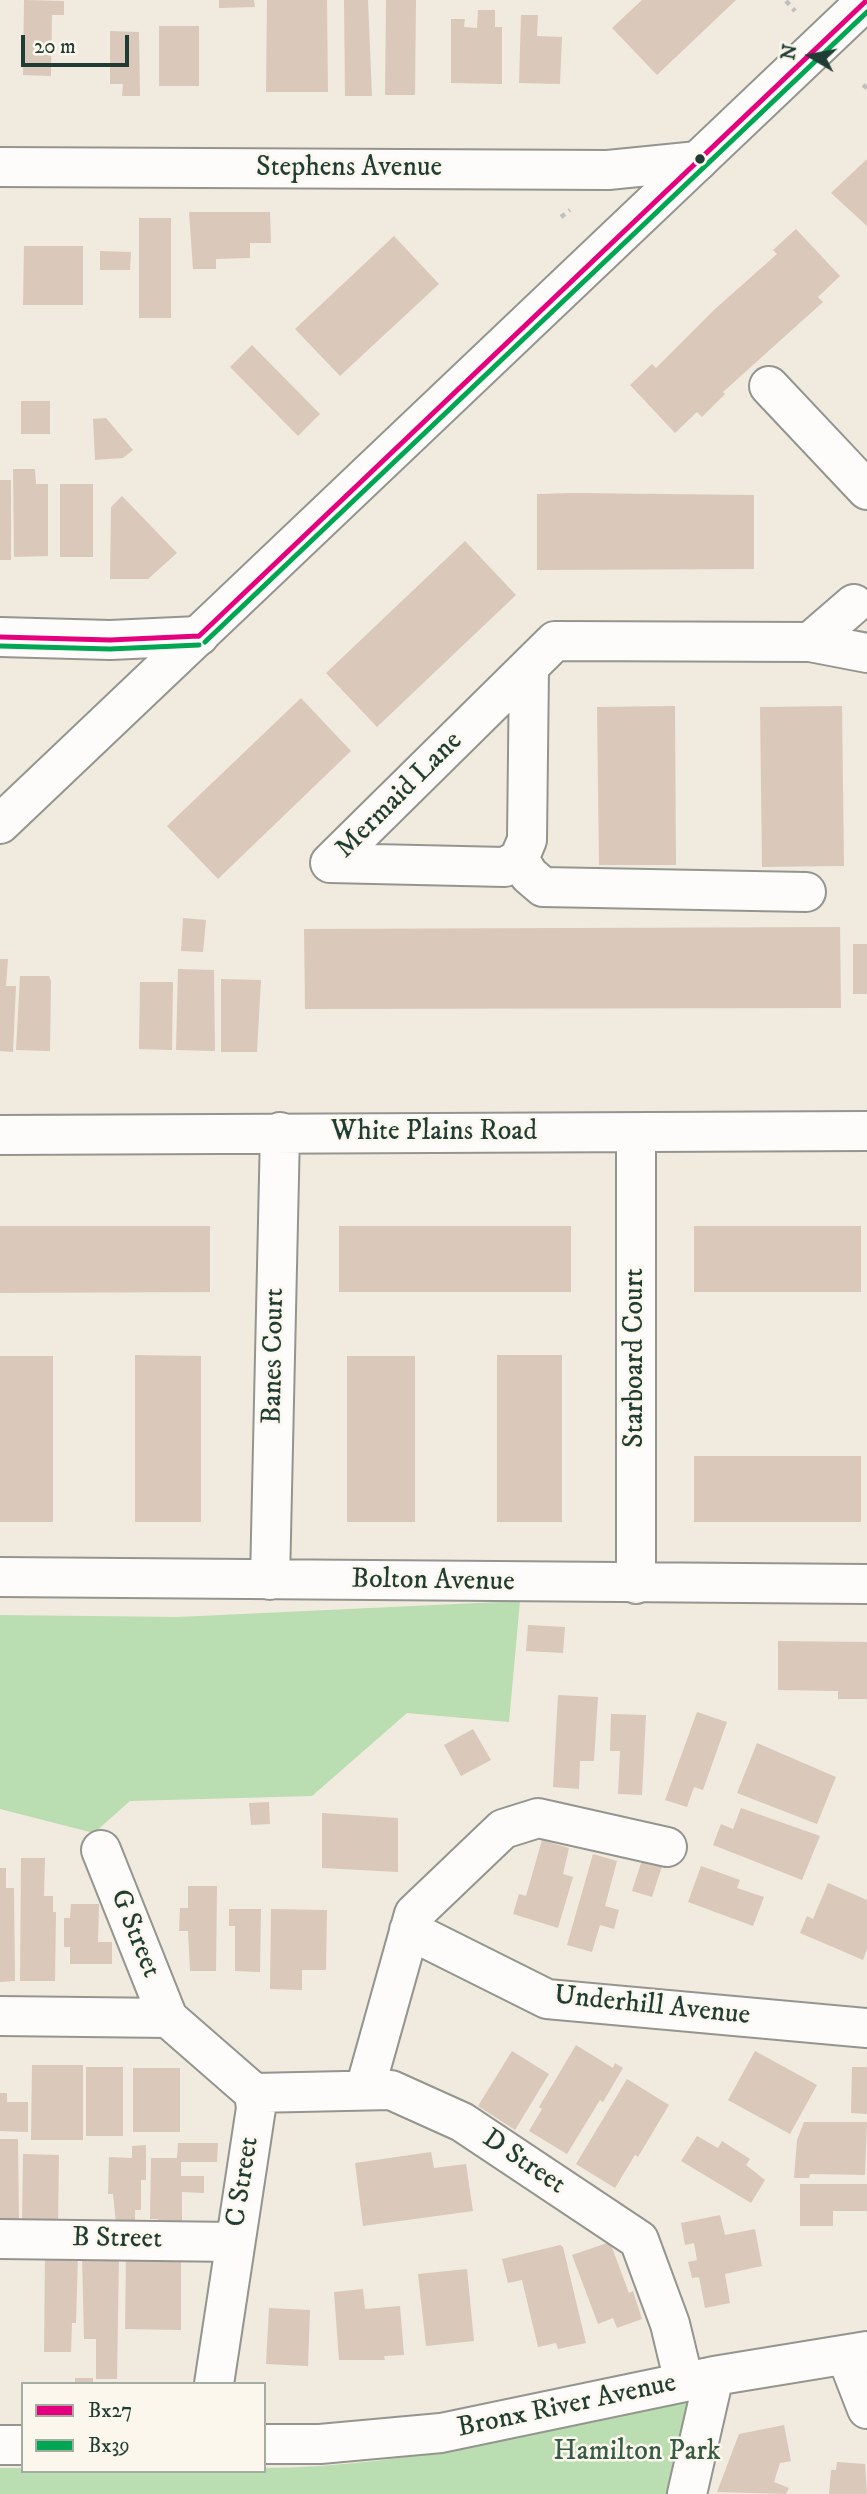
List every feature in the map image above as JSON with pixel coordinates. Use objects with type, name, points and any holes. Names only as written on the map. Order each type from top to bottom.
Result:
[{"type":"street","points":[[0,824],[867,0]]},
{"type":"street","name":"Stephens Avenue","points":[[0,167],[608,170],[698,160]]},
{"type":"street","points":[[769,386],[867,490]]},
{"type":"street","points":[[810,642],[863,605]]},
{"type":"street","points":[[0,637],[110,640],[198,636]]},
{"type":"street","name":"Mermaid Lane","points":[[519,859],[505,867],[330,863],[555,641],[810,642],[867,653]]},
{"type":"street","points":[[529,668],[527,841],[519,859],[529,875],[543,887],[806,892]]},
{"type":"street","name":"White Plains Road","points":[[0,1135],[867,1131]]},
{"type":"street","name":"Banes Court","points":[[270,1580],[280,1132]]},
{"type":"street","name":"Starboard Court","points":[[636,1133],[636,1584]]},
{"type":"street","name":"Bolton Avenue","points":[[0,1577],[867,1584]]},
{"type":"street","points":[[365,2089],[414,1914],[503,1829],[538,1818],[667,1847]]},
{"type":"street","name":"G Street","points":[[100,1850],[167,2018]]},
{"type":"street","name":"Underhill Avenue","points":[[409,1930],[547,1999],[867,2028]]},
{"type":"street","points":[[0,2016],[167,2018],[254,2093]]},
{"type":"street","name":"D Street","points":[[254,2093],[391,2090],[462,2122],[639,2240],[670,2324],[699,2379]]},
{"type":"street","name":"C Street","points":[[214,2382],[256,2108],[254,2093]]},
{"type":"street","name":"B Street","points":[[0,2239],[235,2242]]},
{"type":"street","points":[[856,2353],[867,2409]]},
{"type":"street","name":"Bronx River Avenue","points":[[266,2444],[320,2444],[441,2433],[699,2379],[856,2353]]},
{"type":"street","points":[[687,2494],[699,2379]]},
{"type":"street","points":[[0,2445],[21,2445]]},
{"type":"path","points":[[786,1],[795,11]]},
{"type":"path","points":[[561,217],[569,210]]},
{"type":"green space","points":[[520,1601],[509,1722],[407,1713],[312,1796],[130,1801],[94,1833],[0,1809],[0,1615],[178,1617]]},
{"type":"green space","name":"Hamilton Park","points":[[700,2395],[677,2494],[0,2494],[0,2468],[21,2468],[21,2473],[266,2473],[266,2468],[375,2461],[430,2453],[592,2421]]},
{"type":"building","points":[[24,0],[64,1],[64,15],[52,15],[51,76],[23,75]]},
{"type":"building","points":[[219,0],[254,0],[255,7],[219,8]]},
{"type":"building","points":[[267,0],[327,0],[328,92],[266,92]]},
{"type":"building","points":[[344,0],[368,0],[372,96],[345,96]]},
{"type":"building","points":[[386,0],[416,0],[415,95],[385,95]]},
{"type":"building","points":[[642,0],[736,0],[657,75],[612,28]]},
{"type":"building","points":[[478,10],[495,10],[495,27],[502,27],[502,84],[451,83],[451,19],[465,19],[464,27],[477,28]]},
{"type":"building","points":[[521,15],[538,15],[537,36],[562,37],[560,84],[519,83]]},
{"type":"building","points":[[159,26],[199,26],[199,86],[159,86]]},
{"type":"building","points":[[110,31],[139,32],[140,96],[122,96],[123,84],[110,84]]},
{"type":"building","points":[[867,159],[867,226],[831,193]]},
{"type":"building","points":[[189,212],[270,212],[271,243],[250,243],[250,258],[216,259],[216,269],[193,269]]},
{"type":"building","points":[[139,218],[171,218],[171,318],[139,318]]},
{"type":"building","points":[[796,229],[840,276],[818,297],[823,302],[723,392],[725,394],[702,417],[697,412],[675,433],[630,385],[652,364],[656,368],[715,309],[777,254],[773,250]]},
{"type":"building","points":[[394,236],[439,284],[340,376],[295,329]]},
{"type":"building","points":[[24,246],[83,246],[83,305],[23,305]]},
{"type":"building","points":[[100,251],[131,252],[130,270],[100,270]]},
{"type":"building","points":[[252,345],[320,414],[298,436],[230,367]]},
{"type":"building","points":[[21,401],[50,401],[50,434],[21,434]]},
{"type":"building","points":[[106,418],[133,450],[123,458],[95,460],[93,419]]},
{"type":"building","points":[[13,469],[35,469],[36,484],[48,484],[48,556],[14,557]]},
{"type":"building","points":[[0,480],[11,480],[11,560],[0,560]]},
{"type":"building","points":[[60,484],[93,484],[93,557],[60,557]]},
{"type":"building","points":[[537,494],[754,495],[754,569],[537,570]]},
{"type":"building","points":[[122,496],[177,553],[148,579],[110,579],[111,507]]},
{"type":"building","points":[[465,541],[516,595],[377,727],[326,673]]},
{"type":"building","points":[[301,698],[351,751],[218,879],[167,826]]},
{"type":"building","points":[[675,706],[676,865],[599,865],[597,707]]},
{"type":"building","points":[[842,706],[844,866],[762,867],[760,707]]},
{"type":"building","points":[[183,918],[206,920],[203,952],[181,951]]},
{"type":"building","points":[[840,927],[841,1008],[305,1009],[304,929]]},
{"type":"building","points":[[853,944],[867,944],[867,994],[853,994]]},
{"type":"building","points":[[0,959],[8,959],[6,986],[16,986],[13,1052],[0,1051]]},
{"type":"building","points":[[178,969],[214,970],[215,1051],[176,1050]]},
{"type":"building","points":[[20,976],[49,976],[51,981],[50,1051],[16,1050]]},
{"type":"building","points":[[221,979],[261,980],[257,1052],[221,1052]]},
{"type":"building","points":[[140,982],[173,982],[172,1050],[139,1049]]},
{"type":"building","points":[[0,1226],[210,1226],[210,1292],[0,1293]]},
{"type":"building","points":[[339,1226],[571,1226],[571,1292],[339,1292]]},
{"type":"building","points":[[694,1226],[861,1226],[861,1292],[694,1292]]},
{"type":"building","points":[[135,1355],[201,1356],[201,1522],[135,1522]]},
{"type":"building","points":[[497,1355],[562,1355],[562,1522],[497,1522]]},
{"type":"building","points":[[0,1356],[53,1356],[53,1522],[0,1522]]},
{"type":"building","points":[[347,1356],[415,1356],[415,1522],[347,1522]]},
{"type":"building","points":[[694,1456],[861,1456],[861,1522],[694,1522]]},
{"type":"building","points":[[528,1625],[565,1627],[563,1653],[526,1651]]},
{"type":"building","points":[[778,1641],[867,1642],[867,1699],[838,1699],[838,1691],[778,1690]]},
{"type":"building","points":[[558,1695],[598,1697],[594,1761],[580,1761],[579,1789],[553,1787]]},
{"type":"building","points":[[697,1712],[727,1722],[703,1790],[694,1787],[687,1807],[665,1800]]},
{"type":"building","points":[[611,1714],[646,1715],[642,1795],[618,1794],[620,1751],[610,1751]]},
{"type":"building","points":[[473,1729],[491,1760],[461,1776],[444,1745]]},
{"type":"building","points":[[757,1743],[836,1777],[817,1824],[737,1793]]},
{"type":"building","points":[[269,1802],[270,1824],[251,1825],[249,1803]]},
{"type":"building","points":[[741,1808],[820,1836],[802,1880],[713,1845],[721,1824],[733,1829]]},
{"type":"building","points":[[322,1813],[398,1818],[398,1872],[322,1868]]},
{"type":"building","points":[[542,1840],[569,1848],[563,1874],[573,1877],[558,1928],[513,1914],[519,1894],[526,1896]]},
{"type":"building","points":[[593,1854],[617,1861],[605,1906],[619,1910],[614,1929],[600,1925],[592,1952],[567,1945]]},
{"type":"building","points":[[21,1858],[45,1858],[44,1896],[53,1896],[53,1912],[56,1912],[55,1981],[20,1981]]},
{"type":"building","points":[[642,1860],[662,1866],[652,1897],[632,1891]]},
{"type":"building","points":[[701,1866],[740,1880],[737,1888],[764,1897],[753,1926],[688,1902]]},
{"type":"building","points":[[0,1868],[6,1868],[6,1888],[14,1888],[15,1981],[0,1982]]},
{"type":"building","points":[[828,1883],[867,1900],[867,1949],[863,1960],[800,1933],[807,1916],[813,1919]]},
{"type":"building","points":[[188,1886],[217,1886],[216,1971],[190,1971],[188,1931],[179,1931],[180,1908],[188,1908]]},
{"type":"building","points":[[71,1904],[99,1904],[98,1942],[112,1942],[112,1964],[70,1964],[70,1947],[64,1947],[64,1918],[70,1918]]},
{"type":"building","points":[[229,1909],[261,1909],[260,1972],[235,1971],[235,1926],[229,1926]]},
{"type":"building","points":[[271,1909],[327,1910],[326,1970],[302,1970],[302,1990],[270,1989]]},
{"type":"building","points":[[576,2045],[613,2068],[615,2063],[623,2068],[567,2154],[529,2131],[542,2109],[539,2107]]},
{"type":"building","points":[[512,2051],[549,2074],[515,2130],[478,2106]]},
{"type":"building","points":[[755,2051],[817,2085],[790,2134],[728,2100]]},
{"type":"building","points":[[32,2065],[83,2065],[83,2140],[31,2140]]},
{"type":"building","points":[[86,2067],[123,2067],[123,2136],[86,2136]]},
{"type":"building","points":[[852,2067],[867,2067],[867,2114],[851,2113]]},
{"type":"building","points":[[133,2068],[180,2068],[180,2132],[133,2132]]},
{"type":"building","points":[[627,2079],[669,2105],[638,2157],[635,2155],[615,2188],[576,2164]]},
{"type":"building","points":[[0,2093],[7,2093],[7,2102],[28,2102],[28,2132],[0,2131]]},
{"type":"building","points":[[804,2122],[867,2122],[865,2175],[810,2174],[809,2178],[794,2178],[797,2140]]},
{"type":"building","points":[[697,2136],[718,2148],[722,2141],[750,2159],[746,2165],[765,2180],[751,2203],[681,2161]]},
{"type":"building","points":[[0,2139],[18,2139],[19,2225],[0,2225]]},
{"type":"building","points":[[178,2143],[218,2143],[217,2162],[181,2162],[181,2176],[204,2176],[204,2193],[182,2192],[182,2221],[158,2224],[158,2219],[150,2219],[151,2158],[177,2158]]},
{"type":"building","points":[[146,2145],[146,2180],[141,2180],[141,2210],[135,2210],[135,2223],[116,2223],[113,2194],[108,2194],[109,2157],[132,2158],[132,2146]]},
{"type":"building","points":[[431,2152],[434,2168],[466,2164],[473,2211],[363,2226],[355,2163]]},
{"type":"building","points":[[23,2154],[59,2155],[58,2224],[22,2223]]},
{"type":"building","points":[[800,2184],[867,2184],[867,2211],[833,2211],[833,2226],[800,2226]]},
{"type":"building","points":[[720,2215],[725,2235],[755,2229],[762,2266],[725,2274],[730,2303],[705,2308],[699,2277],[692,2278],[688,2262],[697,2260],[694,2243],[685,2245],[681,2223]]},
{"type":"building","points":[[610,2242],[629,2293],[633,2291],[642,2319],[617,2328],[613,2318],[598,2324],[572,2255]]},
{"type":"building","points":[[560,2245],[563,2247],[586,2343],[558,2349],[556,2343],[538,2347],[522,2280],[508,2283],[502,2259]]},
{"type":"building","points":[[45,2253],[78,2254],[76,2323],[72,2323],[71,2352],[44,2352]]},
{"type":"building","points":[[82,2255],[119,2256],[117,2379],[96,2379],[96,2339],[84,2339]]},
{"type":"building","points":[[126,2255],[181,2256],[181,2330],[125,2329]]},
{"type":"building","points":[[467,2269],[474,2341],[426,2346],[418,2274]]},
{"type":"building","points":[[363,2289],[365,2309],[400,2306],[404,2355],[384,2356],[385,2360],[339,2360],[334,2292]]},
{"type":"building","points":[[269,2308],[310,2310],[308,2366],[266,2364]]},
{"type":"building","points":[[75,2378],[93,2378],[93,2382],[75,2382]]},
{"type":"building","points":[[784,2425],[791,2461],[780,2463],[774,2482],[789,2488],[786,2494],[717,2492],[739,2434]]},
{"type":"building","points":[[837,2462],[865,2464],[867,2494],[829,2494],[831,2470],[836,2470]]},
{"type":"transit line","name":"Bx27","points":[[199,636],[867,0]]},
{"type":"transit line","name":"Bx39","points":[[205,642],[867,12]]},
{"type":"transit line","name":"Bx27","points":[[0,637],[110,640],[199,636]]},
{"type":"transit line","name":"Bx39","points":[[0,646],[110,649],[199,645]]}]
